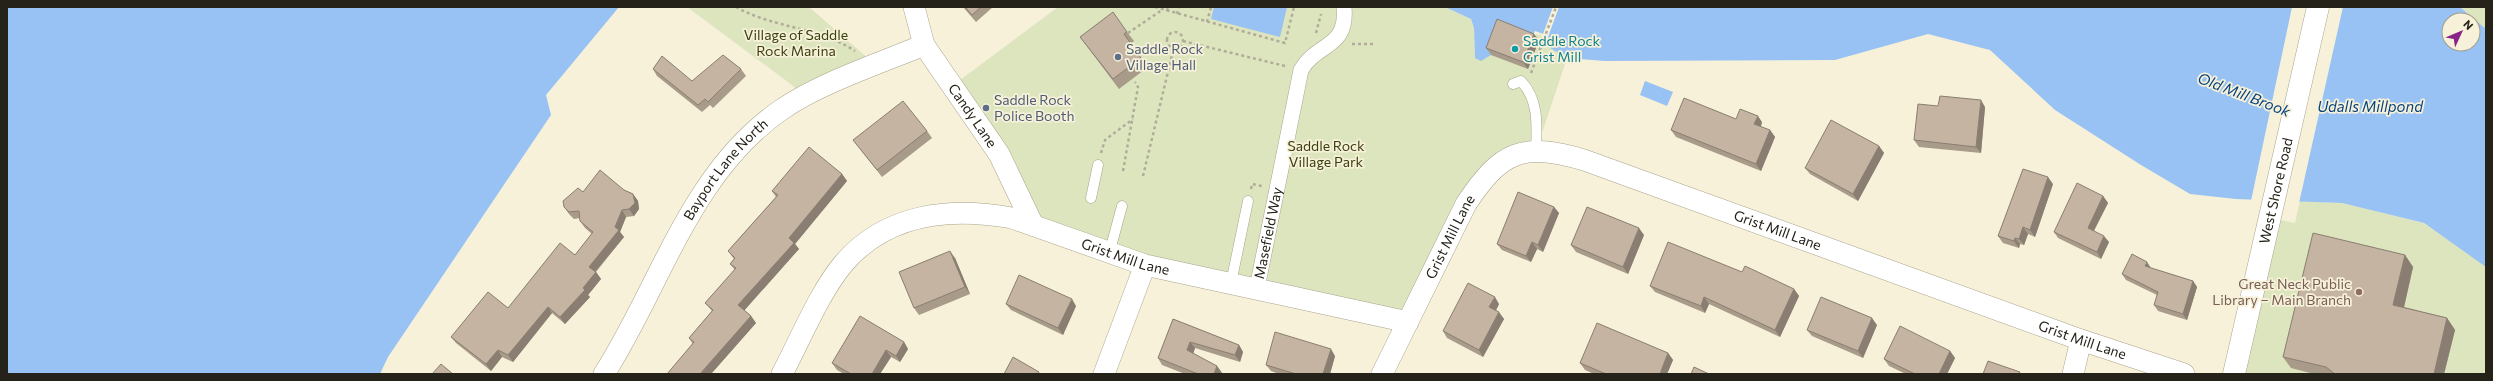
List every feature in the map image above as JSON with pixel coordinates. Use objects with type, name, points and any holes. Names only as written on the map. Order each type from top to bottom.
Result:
[{"type":"main road","name":"West Shore Road","points":[[2234,374],[2271,220],[2318,7]]},
{"type":"street","name":"Candy Lane","points":[[914,7],[924,45],[999,154],[1033,225]]},
{"type":"street","name":"Masefield Way","points":[[1257,288],[1301,70],[1310,57],[1330,46],[1342,32],[1345,18],[1344,7]]},
{"type":"street","name":"Bayport Lane North","points":[[604,374],[682,230],[708,187],[738,148],[759,128],[790,104],[924,45]]},
{"type":"street","name":"Grist Mill Lane","points":[[782,374],[826,289],[844,263],[860,247],[894,224],[927,216],[957,213],[990,214],[1033,225],[1108,254],[1146,265],[1408,322],[1466,204],[1478,185],[1487,173],[1505,160],[1536,151],[1560,154],[1584,160],[2081,340],[2184,374]]},
{"type":"street","points":[[1104,374],[1146,265]]},
{"type":"street","points":[[1382,374],[1408,322]]},
{"type":"street","points":[[2073,374],[2081,340]]},
{"type":"lane","points":[[1513,84],[1521,81],[1526,86],[1534,100],[1537,124],[1536,151]]},
{"type":"lane","points":[[1091,198],[1098,165]]},
{"type":"lane","points":[[1231,283],[1248,201]]},
{"type":"lane","points":[[1108,254],[1122,206]]},
{"type":"path","points":[[736,7],[758,16],[835,39],[857,52],[874,66]]},
{"type":"path","points":[[1155,7],[1285,43],[1294,7]]},
{"type":"path","points":[[1128,33],[1168,7]]},
{"type":"path","points":[[1177,14],[1179,7]]},
{"type":"path","points":[[1207,22],[1211,7]]},
{"type":"path","points":[[1526,86],[1556,7]]},
{"type":"path","points":[[1317,31],[1321,14]]},
{"type":"path","points":[[1183,41],[1180,46],[1174,47],[1168,42],[1168,37],[1172,33],[1179,33],[1183,41],[1301,70]]},
{"type":"path","points":[[1143,176],[1174,47]]},
{"type":"path","points":[[1124,171],[1138,87],[1135,82]]},
{"type":"path","points":[[1098,165],[1105,140],[1133,118]]},
{"type":"green space","name":"Village of Saddle Rock Marina","points":[[687,7],[809,7],[877,66],[808,97]]},
{"type":"green space","name":"Saddle Rock Village Park","points":[[1058,7],[1445,7],[1471,19],[1474,28],[1475,58],[1491,55],[1535,31],[1543,34],[1545,45],[1567,58],[1536,151],[1505,160],[1408,322],[1359,311],[1033,225],[952,86]]},
{"type":"green space","points":[[2460,7],[2486,7],[2486,29],[2481,25],[2481,12],[2466,12]]},
{"type":"green space","points":[[2300,201],[2342,203],[2423,223],[2480,261],[2486,267],[2486,374],[2236,374],[2271,218],[2295,223]]},
{"type":"water","points":[[7,7],[619,7],[546,95],[551,115],[388,357],[380,374],[7,374]]},
{"type":"water","points":[[1214,7],[1287,7],[1280,37],[1211,19]]},
{"type":"water","name":"Udalls Millpond","points":[[1445,7],[2460,7],[2466,12],[2441,12],[2441,52],[2481,52],[2481,25],[2486,29],[2486,267],[2424,223],[2342,203],[2236,199],[2190,194],[2141,165],[2055,110],[1990,50],[1928,34],[1835,60],[1605,61],[1567,58],[1545,45],[1542,34],[1535,31],[1532,38],[1502,26],[1491,55],[1481,61],[1475,58],[1474,28],[1471,19]]},
{"type":"water","points":[[1645,81],[1673,92],[1667,106],[1640,95]]},
{"type":"pier","points":[[1553,7],[1559,7],[1545,45],[1541,35],[1536,34],[1534,38],[1532,38],[1535,31],[1543,34]]},
{"type":"pier","points":[[2292,7],[2343,7],[2299,203],[2251,201]]},
{"type":"building","points":[[965,7],[981,7],[972,15]]},
{"type":"building","name":"Saddle Rock Village Hall","points":[[1113,12],[1127,32],[1124,34],[1141,58],[1113,79],[1080,37]]},
{"type":"building","name":"Saddle Rock Grist Mill","points":[[1497,19],[1534,34],[1523,62],[1486,48]]},
{"type":"building","points":[[723,55],[741,69],[708,102],[705,99],[698,105],[653,69],[662,56],[692,81]]},
{"type":"building","points":[[1940,96],[1981,100],[1976,147],[1914,140],[1918,104],[1938,106]]},
{"type":"building","points":[[1684,98],[1736,119],[1740,109],[1758,116],[1754,124],[1770,130],[1756,164],[1671,130]]},
{"type":"building","points":[[903,101],[927,131],[877,170],[853,140]]},
{"type":"building","points":[[1831,120],[1879,146],[1853,194],[1805,168]]},
{"type":"building","points":[[809,147],[842,174],[789,238],[794,243],[738,305],[751,316],[700,374],[667,374],[694,342],[689,338],[713,310],[705,303],[736,268],[730,264],[735,258],[728,251],[778,195],[772,191]]},
{"type":"building","points":[[2023,169],[2048,177],[2030,230],[2023,227],[2019,239],[2015,238],[2014,241],[1998,236]]},
{"type":"building","points":[[600,170],[624,190],[633,194],[635,203],[629,209],[622,210],[615,227],[619,230],[589,267],[596,272],[583,288],[585,290],[560,317],[548,307],[508,355],[498,350],[486,364],[451,337],[488,292],[508,308],[560,243],[575,255],[593,232],[580,221],[579,211],[569,212],[564,207],[563,201],[578,188],[583,192]]},
{"type":"building","points":[[2077,183],[2103,196],[2088,228],[2104,236],[2097,252],[2054,232]]},
{"type":"building","points":[[1518,192],[1554,207],[1538,245],[1532,242],[1526,256],[1497,244]]},
{"type":"building","points":[[1587,207],[1639,228],[1623,267],[1571,245]]},
{"type":"building","name":"Great Neck Public Library – Main Branch","points":[[2313,233],[2405,255],[2393,305],[2447,318],[2434,374],[2335,374],[2326,367],[2283,357]]},
{"type":"building","points":[[1668,242],[1742,272],[1745,266],[1794,289],[1775,330],[1704,297],[1701,306],[1650,286]]},
{"type":"building","points":[[950,251],[965,287],[914,308],[899,272]]},
{"type":"building","points":[[2132,254],[2147,262],[2145,266],[2193,281],[2183,314],[2154,305],[2158,292],[2122,274]]},
{"type":"building","points":[[1019,275],[1072,299],[1058,328],[1006,304]]},
{"type":"building","points":[[1468,283],[1495,297],[1489,307],[1499,312],[1479,350],[1443,331]]},
{"type":"building","points":[[1821,297],[1872,318],[1858,351],[1807,330]]},
{"type":"building","points":[[860,316],[904,342],[896,356],[886,350],[872,374],[851,374],[832,363]]},
{"type":"building","points":[[1173,319],[1239,345],[1235,355],[1190,342],[1187,350],[1217,366],[1214,374],[1198,374],[1158,358]]},
{"type":"building","points":[[1597,323],[1668,353],[1660,374],[1606,374],[1580,363]]},
{"type":"building","points":[[1900,326],[1950,351],[1939,374],[1915,374],[1884,359]]},
{"type":"building","points":[[1275,332],[1331,349],[1323,374],[1296,374],[1266,365]]},
{"type":"building","points":[[1013,357],[1039,372],[1038,374],[1004,374]]},
{"type":"building","points":[[1988,361],[2020,372],[2019,374],[1983,374]]},
{"type":"building","points":[[441,364],[453,374],[432,374]]},
{"type":"building","points":[[1694,367],[1709,374],[1691,374]]},
{"type":"place","name":"Saddle Rock Grist Mill","points":[[1515,49]]},
{"type":"place","name":"Saddle Rock Village Hall","points":[[1118,57]]},
{"type":"place","name":"Saddle Rock Police Booth","points":[[986,108]]},
{"type":"place","name":"Great Neck Public Library – Main Branch","points":[[2359,292]]},
{"type":"water label","name":"Old Mill Brook","points":[[2244,95]]}]
